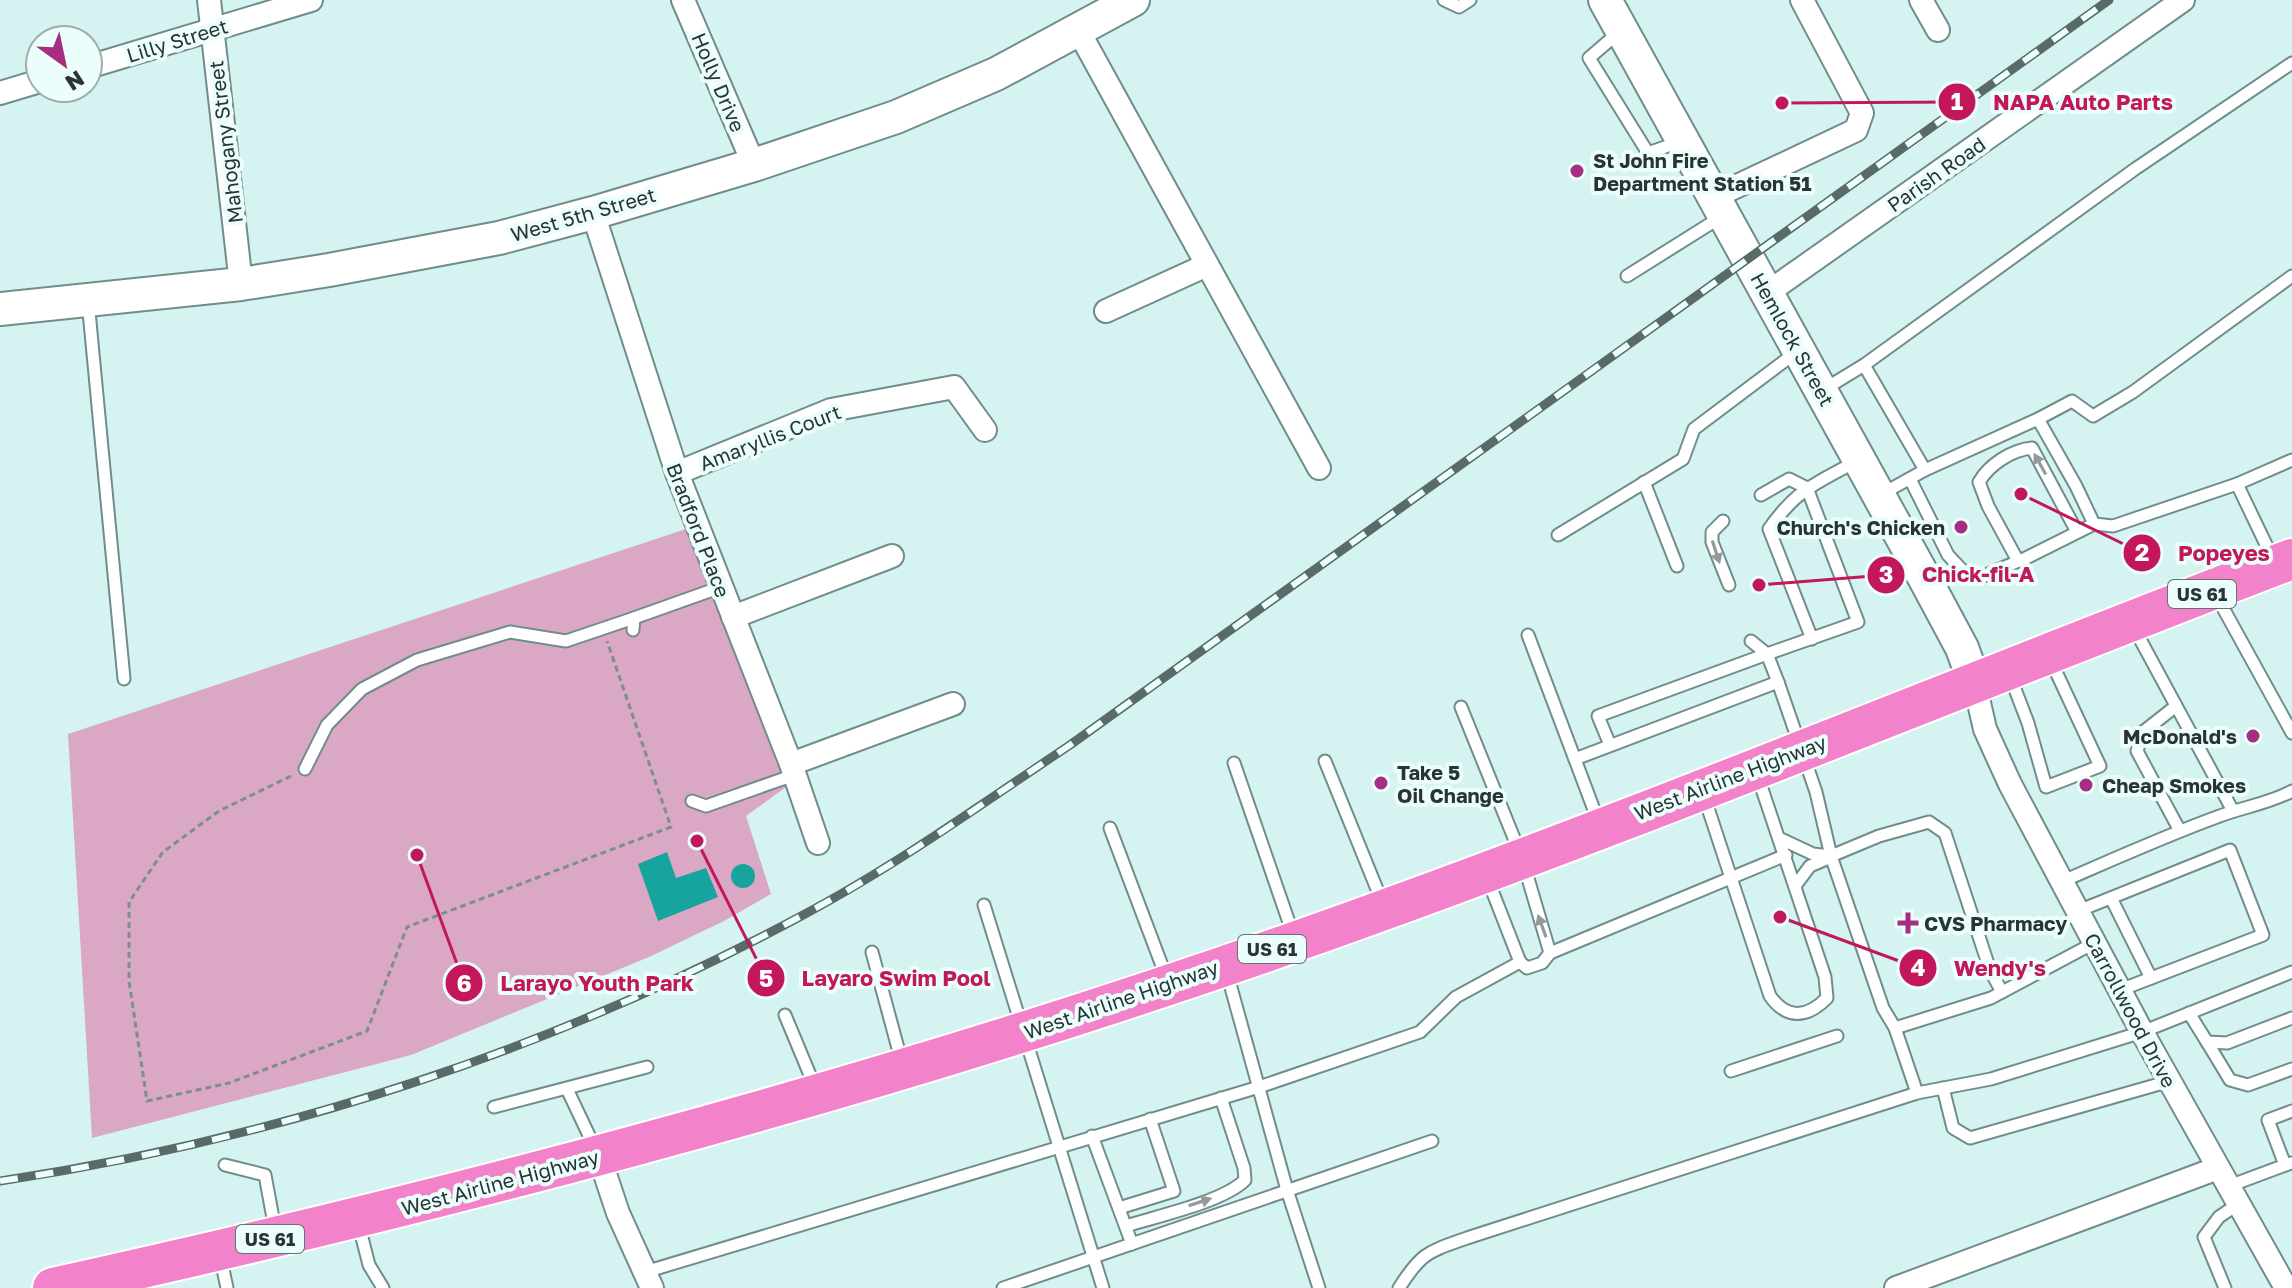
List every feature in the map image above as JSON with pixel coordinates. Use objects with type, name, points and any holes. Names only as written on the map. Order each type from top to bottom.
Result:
[{"type":"highway","name":"West Airline Highway","points":[[66,1287],[223,1269],[277,1238],[599,1156],[819,1095],[1024,1032],[1296,941],[1485,873],[2284,562]]},
{"type":"main road","name":"West 5th Street","points":[[0,309],[241,284],[499,238],[593,213],[845,136],[942,98],[996,74],[1133,0]]},
{"type":"main road","name":"Hemlock Street","points":[[1605,0],[1962,648],[1990,675]]},
{"type":"street","name":"Mahogany Street","points":[[209,0],[241,284]]},
{"type":"street","name":"Lilly Street","points":[[104,62],[311,0]]},
{"type":"street","name":"Holly Drive","points":[[683,0],[754,165]]},
{"type":"street","points":[[1719,206],[1856,130],[1862,113],[1802,0]]},
{"type":"street","points":[[1921,0],[1938,30]]},
{"type":"street","name":"Parish Road","points":[[1767,293],[2183,0]]},
{"type":"street","points":[[1078,30],[1319,468]]},
{"type":"street","points":[[0,93],[24,86]]},
{"type":"street","name":"Bradford Place","points":[[593,213],[677,473],[793,770],[818,843]]},
{"type":"street","points":[[1106,311],[1207,265]]},
{"type":"street","name":"Amaryllis Court","points":[[677,473],[831,410],[954,387],[985,430]]},
{"type":"street","points":[[733,617],[892,556]]},
{"type":"street","name":"Carrollwood Drive","points":[[1990,675],[1985,729],[2010,784],[2142,1032],[2287,1283]]},
{"type":"street","points":[[793,770],[953,704]]},
{"type":"street","points":[[599,1156],[618,1213],[649,1280]]},
{"type":"street","points":[[1896,1288],[2229,1186]]},
{"type":"lane","points":[[1444,0],[1459,7],[1470,0]]},
{"type":"lane","points":[[1821,391],[1864,365],[2135,169],[2292,63]]},
{"type":"lane","points":[[1627,276],[1719,206]]},
{"type":"lane","points":[[1879,496],[1925,470],[2072,401],[2093,416],[2133,392],[2292,276]]},
{"type":"lane","points":[[88,300],[124,679]]},
{"type":"lane","points":[[1558,535],[1683,459],[1694,429],[1798,350]]},
{"type":"lane","points":[[1864,365],[1925,470]]},
{"type":"lane","points":[[2038,419],[2094,524]]},
{"type":"lane","points":[[2018,561],[1988,506],[1979,482],[1987,468],[2023,449],[2032,448],[2077,532]]},
{"type":"lane","points":[[1812,639],[1769,529],[1786,504],[1807,488],[1860,460]]},
{"type":"lane","points":[[1910,479],[1948,555],[1962,570],[1981,577],[2094,524],[2113,526],[2237,484],[2292,460]]},
{"type":"lane","points":[[1610,745],[1598,716],[1858,622],[1807,488],[1789,479],[1761,495]]},
{"type":"lane","points":[[1644,482],[1677,566]]},
{"type":"lane","points":[[2237,484],[2284,562]]},
{"type":"lane","points":[[1723,521],[1712,532],[1712,542],[1729,585]]},
{"type":"lane","points":[[305,769],[327,725],[362,689],[417,660],[510,632],[566,641],[678,609],[721,587]]},
{"type":"lane","points":[[2213,589],[2292,733]]},
{"type":"lane","points":[[2130,621],[2233,811]]},
{"type":"lane","points":[[1528,635],[1601,828]]},
{"type":"lane","points":[[1751,641],[1767,654],[1778,682],[1802,748],[1831,856],[1883,1008],[1895,1028],[1917,1093]]},
{"type":"lane","points":[[1990,675],[2028,723],[2046,787],[2100,766],[2048,653]]},
{"type":"lane","points":[[1575,759],[1778,682]]},
{"type":"lane","points":[[2176,706],[2143,732],[2137,751],[2180,831]]},
{"type":"lane","points":[[1461,707],[1522,858],[1550,953]]},
{"type":"lane","points":[[1325,761],[1385,908]]},
{"type":"lane","points":[[1234,763],[1296,941]]},
{"type":"lane","points":[[1702,788],[1770,996],[1779,1009],[1793,1014],[1816,1009],[1827,998],[1825,977],[1781,839],[1754,767]]},
{"type":"lane","points":[[692,801],[706,806],[739,789],[793,770]]},
{"type":"lane","points":[[2063,881],[2180,831],[2233,811],[2273,801],[2292,791]]},
{"type":"lane","points":[[1795,886],[1810,866],[1879,836],[1929,822],[1945,833],[1990,970],[2002,992]]},
{"type":"lane","points":[[1110,828],[1168,984]]},
{"type":"lane","points":[[1781,839],[1813,854],[1831,856]]},
{"type":"lane","points":[[2078,911],[2230,850],[2263,935],[2120,990]]},
{"type":"lane","points":[[1485,873],[1520,962],[1527,968],[1542,963],[1550,953],[1786,855]]},
{"type":"lane","points":[[2111,898],[2151,978]]},
{"type":"lane","points":[[984,905],[1103,1288]]},
{"type":"lane","points":[[1895,1028],[2002,992],[2094,943]]},
{"type":"lane","points":[[872,952],[903,1068]]},
{"type":"lane","points":[[649,1280],[1060,1145],[1259,1087],[1420,1032],[1456,997],[1520,962]]},
{"type":"lane","points":[[1224,965],[1287,1190],[1319,1288]]},
{"type":"lane","points":[[1399,1288],[1414,1263],[1428,1253],[1462,1240],[1917,1093],[1991,1079],[2142,1032],[2292,972]]},
{"type":"lane","points":[[2189,1013],[2230,1080],[2248,1085],[2292,1069]]},
{"type":"lane","points":[[785,1015],[819,1095]]},
{"type":"lane","points":[[2207,1042],[2227,1043],[2292,1018]]},
{"type":"lane","points":[[1731,1071],[1837,1036]]},
{"type":"lane","points":[[494,1107],[647,1067]]},
{"type":"lane","points":[[1943,1088],[1953,1128],[1970,1138],[2170,1081]]},
{"type":"lane","points":[[567,1089],[599,1156]]},
{"type":"lane","points":[[1126,1226],[1216,1197],[1237,1188],[1245,1180],[1244,1168],[1221,1098]]},
{"type":"lane","points":[[2225,1288],[2204,1237],[2219,1217],[2229,1186],[2289,1164],[2268,1120],[2292,1111]]},
{"type":"lane","points":[[1119,1208],[1174,1191],[1150,1119]]},
{"type":"lane","points":[[1092,1136],[1132,1244]]},
{"type":"lane","points":[[1003,1288],[1432,1141]]},
{"type":"lane","points":[[225,1165],[265,1175],[277,1238]]},
{"type":"lane","points":[[357,1219],[369,1265],[383,1288]]},
{"type":"path","points":[[305,769],[219,811],[163,852],[129,902],[129,981],[147,1101],[229,1083],[367,1031],[407,927],[671,827],[603,629]]},
{"type":"shaded area","points":[[689,528],[786,787],[746,816],[771,894],[724,921],[649,957],[411,1055],[92,1138],[68,734]]},
{"type":"water","points":[[667,852],[676,878],[706,868],[718,897],[658,921],[638,864]]},
{"type":"water","points":[[743,864],[752,867],[755,876],[752,885],[743,888],[734,885],[731,876],[734,867]]},
{"type":"railway","points":[[0,1181],[209,1141],[312,1114],[414,1082],[515,1047],[613,1007],[710,963],[839,895],[939,833],[1070,745],[2109,0]]},
{"type":"place","name":"NAPA Auto Parts","points":[[1782,103]]},
{"type":"place","name":"St John Fire Department Station 51","points":[[1577,171]]},
{"type":"place","name":"Popeyes","points":[[2021,494]]},
{"type":"place","name":"Church's Chicken","points":[[1961,527]]},
{"type":"place","name":"Chick-fil-A","points":[[1759,585]]},
{"type":"place","name":"McDonald's","points":[[2253,736]]},
{"type":"place","name":"Take 5 Oil Change","points":[[1381,783]]},
{"type":"place","name":"Cheap Smokes","points":[[2086,785]]},
{"type":"place","name":"Layaro Swim Pool","points":[[697,841]]},
{"type":"place","name":"Larayo Youth Park","points":[[417,855]]},
{"type":"place","name":"Wendy's","points":[[1780,917]]},
{"type":"place","name":"CVS Pharmacy","points":[[1908,923]]}]
